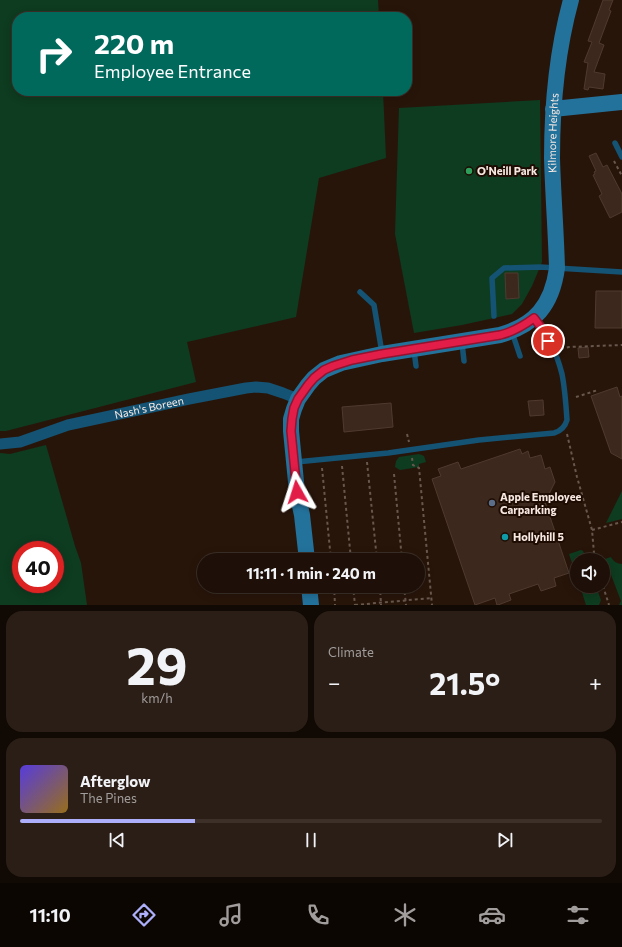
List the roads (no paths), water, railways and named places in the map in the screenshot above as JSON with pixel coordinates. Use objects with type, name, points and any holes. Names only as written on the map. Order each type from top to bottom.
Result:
[{"type":"street","name":"Kilmore Heights","points":[[534,318],[551,293],[557,268],[552,158],[554,109],[562,37],[571,0]]},
{"type":"street","points":[[554,109],[622,102]]},
{"type":"street","points":[[306,553],[302,515],[297,492],[291,431],[294,408],[298,399],[314,378],[324,370],[342,363],[382,354],[462,342],[512,332],[534,318]]},
{"type":"street","name":"Nash's Boreen","points":[[0,444],[20,442],[76,424],[189,399],[256,387],[268,388],[283,392],[298,399]]},
{"type":"street","points":[[297,492],[294,516],[297,553]]},
{"type":"street","points":[[301,593],[302,605]]},
{"type":"street","points":[[310,593],[311,605]]},
{"type":"lane","points":[[615,143],[622,157]]},
{"type":"lane","points":[[494,316],[492,278],[504,268],[540,267],[622,272]]},
{"type":"lane","points":[[360,292],[374,305],[382,354]]},
{"type":"lane","points":[[294,462],[410,451],[479,440],[554,433],[560,430],[565,425],[567,420],[563,381],[558,362],[540,326],[534,318]]},
{"type":"lane","points":[[512,332],[520,356]]},
{"type":"lane","points":[[462,342],[464,361]]},
{"type":"lane","points":[[414,349],[416,366]]},
{"type":"place","name":"O'Neill Park","points":[[469,171]]},
{"type":"place","name":"Apple Employee Carparking","points":[[492,503]]},
{"type":"place","name":"Hollyhill 5","points":[[505,537]]}]
